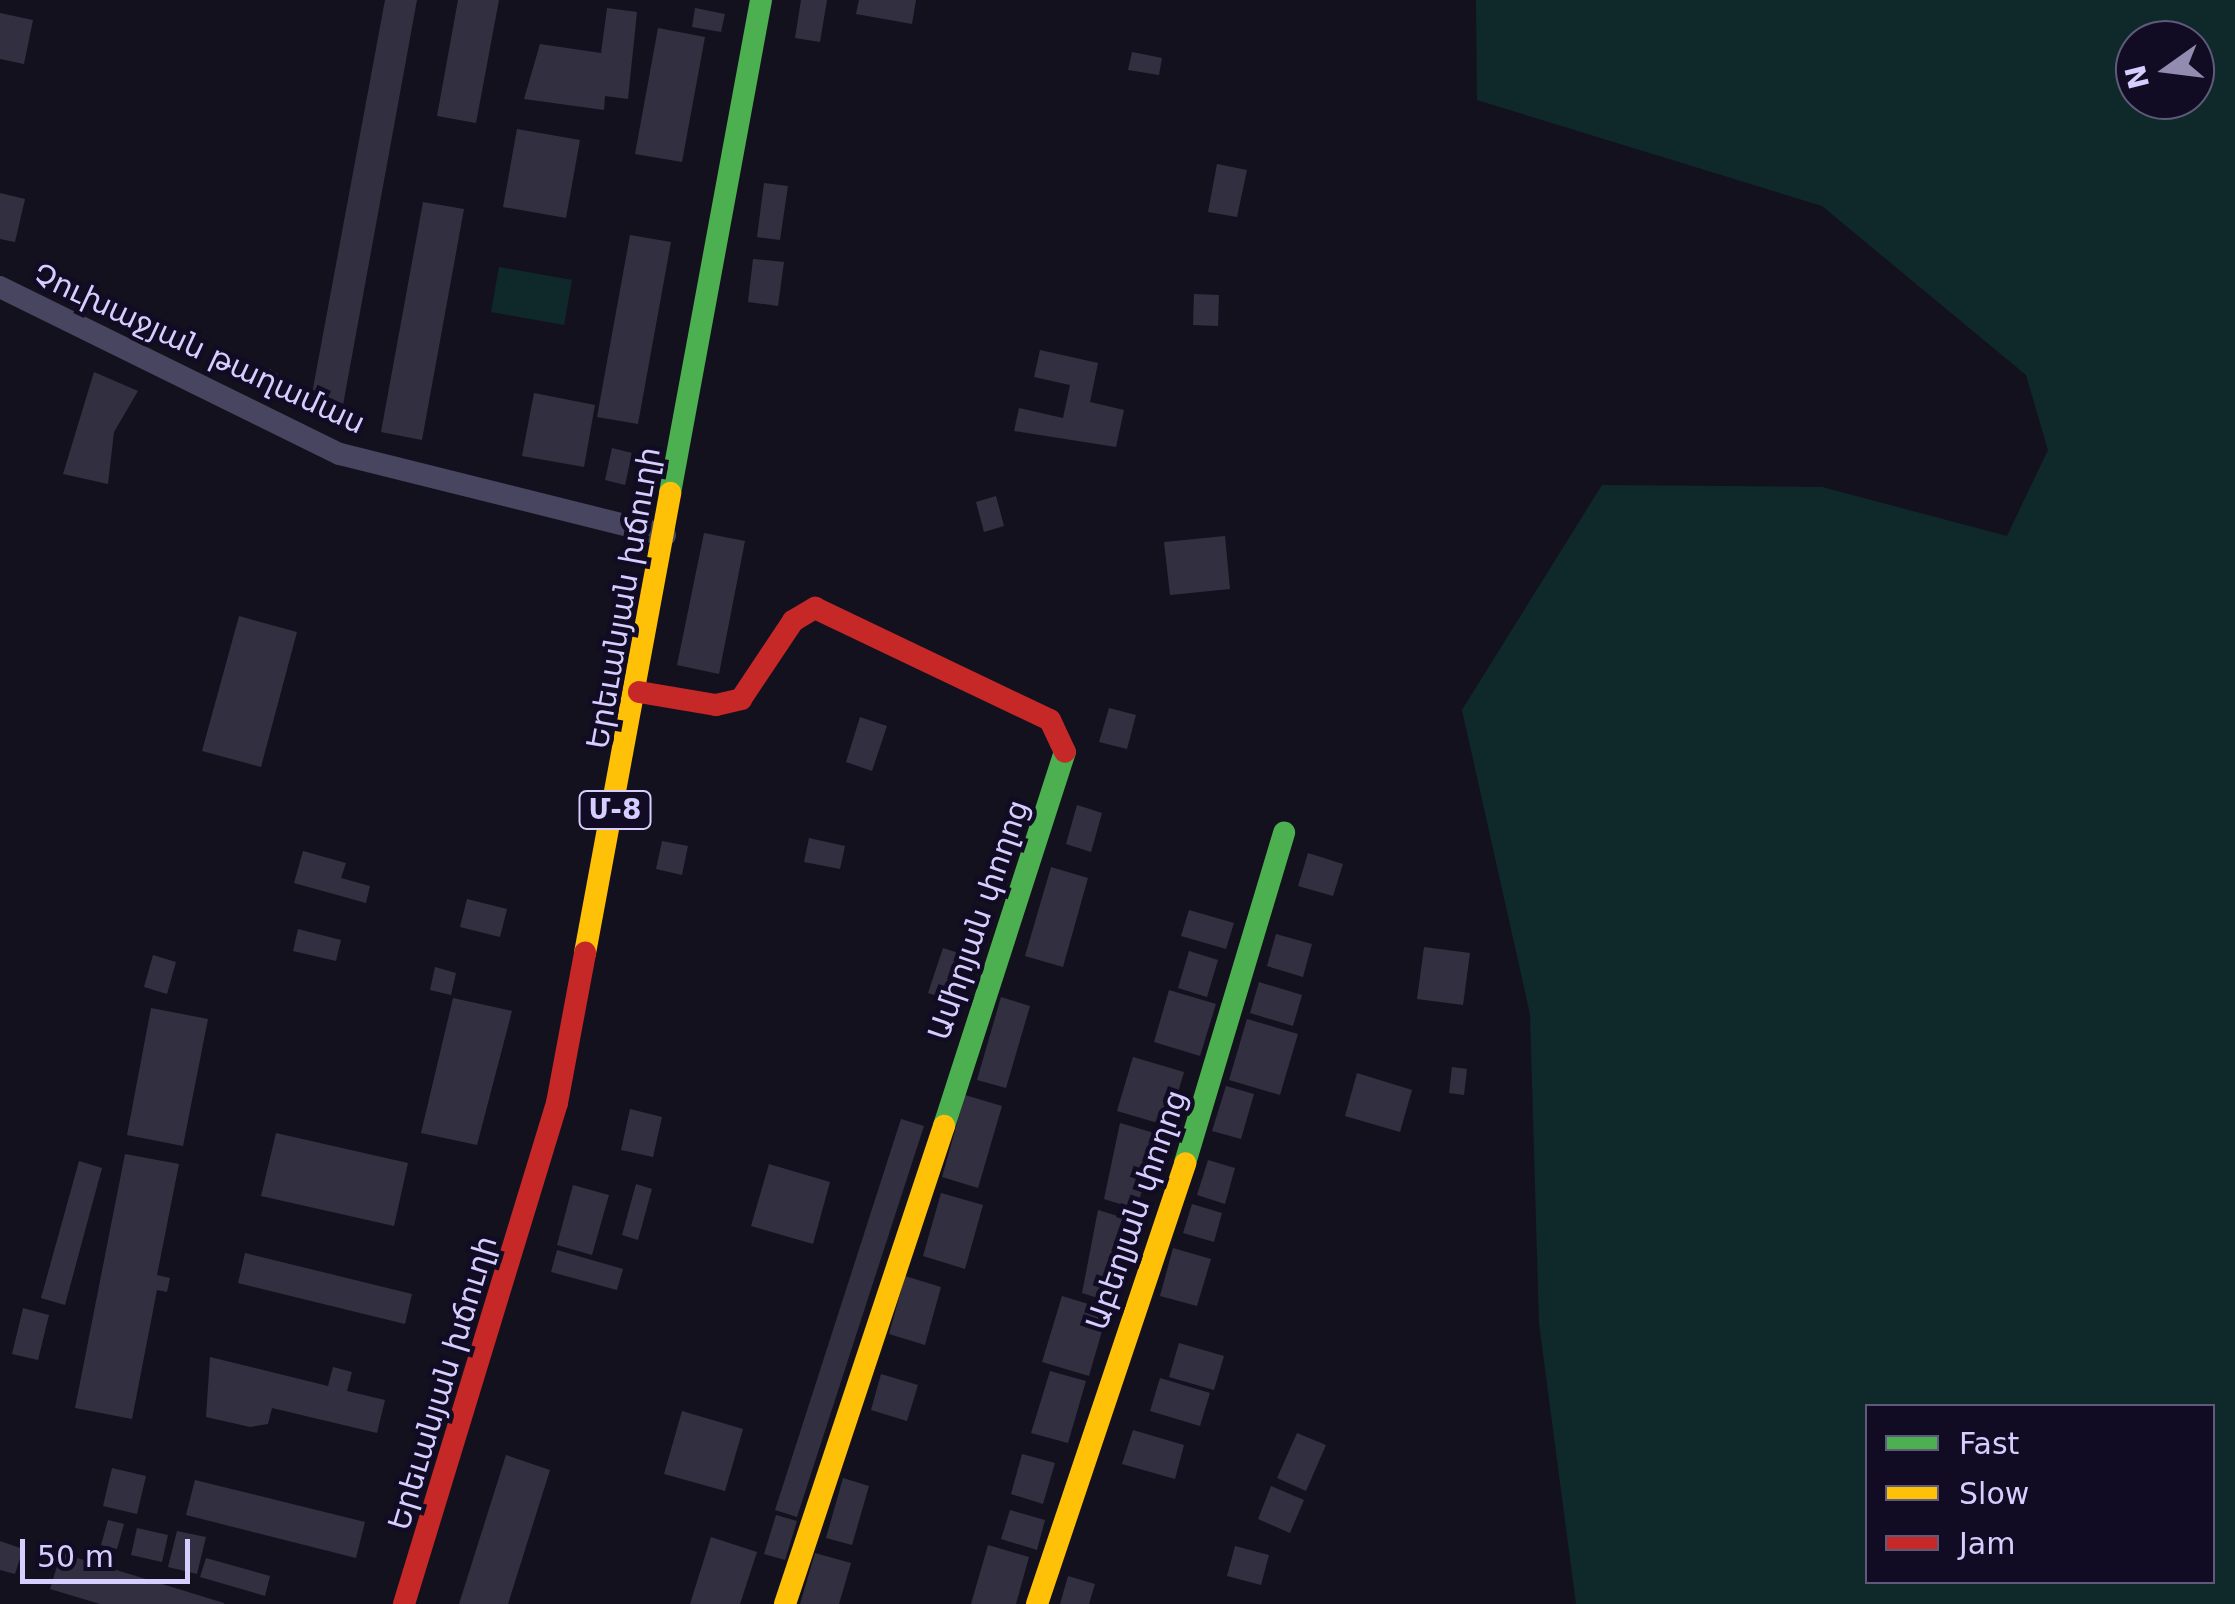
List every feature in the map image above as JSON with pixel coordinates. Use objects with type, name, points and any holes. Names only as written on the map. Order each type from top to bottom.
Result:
[{"type":"main road","name":"Երեւանյան խճուղի","points":[[404,1604],[557,1103],[639,692],[762,0]]},
{"type":"main road","name":"Ամիրյան փողոց","points":[[639,692],[716,705],[741,699],[770,668],[793,621],[815,608],[1050,720],[1067,756],[785,1604]]},
{"type":"main road","name":"Աբեղյան փողոց","points":[[1037,1604],[1247,978],[1284,833]]},
{"type":"street","name":"Չուխաջյան թաղամաս","points":[[0,287],[340,454],[665,534]]},
{"type":"green space","points":[[1476,0],[2235,0],[2235,1604],[1576,1604],[1539,1323],[1530,1014],[1462,710],[1602,485],[1822,487],[2007,536],[2048,450],[2026,375],[1822,206],[1477,100]]},
{"type":"green space","points":[[499,267],[572,280],[564,325],[491,312]]},
{"type":"building","points":[[385,0],[417,0],[341,416],[309,410]]},
{"type":"building","points":[[458,0],[499,0],[476,123],[437,116]]},
{"type":"building","points":[[801,0],[827,0],[820,42],[795,38]]},
{"type":"building","points":[[859,0],[916,0],[912,24],[856,14]]},
{"type":"building","points":[[607,8],[637,12],[628,99],[605,96],[604,110],[524,99],[540,44],[601,53]]},
{"type":"building","points":[[695,8],[725,14],[721,32],[692,27]]},
{"type":"building","points":[[0,13],[33,20],[24,64],[0,59]]},
{"type":"building","points":[[658,28],[705,37],[682,162],[635,154]]},
{"type":"building","points":[[1132,52],[1162,58],[1159,75],[1128,70]]},
{"type":"building","points":[[517,129],[580,140],[566,218],[503,207]]},
{"type":"building","points":[[1217,164],[1247,170],[1237,217],[1208,212]]},
{"type":"building","points":[[764,183],[788,186],[780,240],[757,237]]},
{"type":"building","points":[[0,193],[25,199],[15,242],[0,239]]},
{"type":"building","points":[[423,202],[464,209],[422,440],[381,432]]},
{"type":"building","points":[[630,235],[671,242],[638,424],[597,417]]},
{"type":"building","points":[[753,259],[784,262],[778,306],[748,302]]},
{"type":"building","points":[[1194,294],[1219,295],[1218,326],[1193,325]]},
{"type":"building","points":[[1040,350],[1098,363],[1090,402],[1124,410],[1116,447],[1014,431],[1019,408],[1063,418],[1070,385],[1034,377]]},
{"type":"building","points":[[270,369],[291,382],[283,395],[262,383]]},
{"type":"building","points":[[94,372],[138,391],[114,432],[108,484],[63,474]]},
{"type":"building","points":[[534,393],[595,405],[584,467],[522,456]]},
{"type":"building","points":[[612,448],[632,453],[625,485],[605,480]]},
{"type":"building","points":[[996,496],[1004,526],[984,532],[976,502]]},
{"type":"building","points":[[704,533],[745,541],[719,674],[677,665]]},
{"type":"building","points":[[1225,536],[1230,589],[1170,595],[1164,542]]},
{"type":"building","points":[[239,616],[297,632],[261,767],[202,751]]},
{"type":"building","points":[[1109,708],[1136,715],[1127,749],[1099,742]]},
{"type":"building","points":[[860,717],[887,726],[872,771],[846,762]]},
{"type":"building","points":[[1077,805],[1102,813],[1091,852],[1066,844]]},
{"type":"building","points":[[809,838],[845,846],[840,869],[804,862]]},
{"type":"building","points":[[662,841],[688,846],[682,875],[656,869]]},
{"type":"building","points":[[303,851],[346,863],[341,878],[370,886],[366,903],[294,883]]},
{"type":"building","points":[[1308,853],[1343,864],[1333,896],[1298,886]]},
{"type":"building","points":[[1051,867],[1088,878],[1063,967],[1025,956]]},
{"type":"building","points":[[467,899],[507,909],[500,937],[460,927]]},
{"type":"building","points":[[1189,910],[1234,923],[1226,949],[1181,936]]},
{"type":"building","points":[[298,929],[341,940],[336,961],[293,951]]},
{"type":"building","points":[[1276,934],[1312,944],[1303,977],[1267,966]]},
{"type":"building","points":[[1424,947],[1470,953],[1463,1005],[1417,999]]},
{"type":"building","points":[[943,948],[965,955],[950,1000],[928,993]]},
{"type":"building","points":[[1189,951],[1218,960],[1207,997],[1178,988]]},
{"type":"building","points":[[153,955],[176,962],[167,994],[144,987]]},
{"type":"building","points":[[435,967],[456,973],[451,995],[430,990]]},
{"type":"building","points":[[1259,982],[1302,995],[1293,1026],[1250,1013]]},
{"type":"building","points":[[1169,990],[1216,1004],[1200,1056],[1154,1042]]},
{"type":"building","points":[[1001,997],[1030,1006],[1006,1088],[977,1080]]},
{"type":"building","points":[[453,998],[512,1011],[477,1145],[421,1133]]},
{"type":"building","points":[[151,1008],[208,1019],[183,1146],[127,1135]]},
{"type":"building","points":[[1247,1019],[1298,1034],[1280,1095],[1229,1080]]},
{"type":"building","points":[[1133,1057],[1184,1072],[1168,1126],[1117,1111]]},
{"type":"building","points":[[1452,1067],[1467,1069],[1464,1095],[1449,1093]]},
{"type":"building","points":[[1357,1073],[1412,1090],[1400,1132],[1345,1116]]},
{"type":"building","points":[[1226,1086],[1254,1094],[1241,1139],[1212,1131]]},
{"type":"building","points":[[965,1095],[1002,1106],[978,1188],[942,1177]]},
{"type":"building","points":[[630,1109],[662,1117],[653,1157],[621,1150]]},
{"type":"building","points":[[901,1119],[924,1126],[797,1517],[775,1510]]},
{"type":"building","points":[[1120,1123],[1161,1135],[1136,1209],[1104,1199]]},
{"type":"building","points":[[276,1133],[408,1163],[394,1226],[261,1196]]},
{"type":"building","points":[[125,1154],[179,1164],[157,1275],[170,1278],[167,1292],[157,1290],[132,1419],[75,1408]]},
{"type":"building","points":[[1208,1160],[1235,1168],[1225,1204],[1197,1195]]},
{"type":"building","points":[[79,1161],[102,1168],[65,1305],[41,1298]]},
{"type":"building","points":[[769,1164],[830,1182],[813,1244],[751,1226]]},
{"type":"building","points":[[636,1184],[652,1189],[638,1240],[622,1235]]},
{"type":"building","points":[[573,1185],[609,1195],[592,1255],[557,1245]]},
{"type":"building","points":[[941,1193],[983,1205],[965,1269],[923,1256]]},
{"type":"building","points":[[1192,1204],[1222,1213],[1214,1242],[1183,1233]]},
{"type":"building","points":[[1098,1210],[1134,1221],[1107,1301],[1082,1293]]},
{"type":"building","points":[[1173,1248],[1211,1259],[1197,1306],[1160,1296]]},
{"type":"building","points":[[557,1250],[623,1269],[617,1290],[551,1272]]},
{"type":"building","points":[[245,1253],[412,1294],[405,1324],[238,1283]]},
{"type":"building","points":[[905,1276],[941,1287],[925,1345],[889,1334]]},
{"type":"building","points":[[1062,1296],[1108,1310],[1089,1376],[1042,1362]]},
{"type":"building","points":[[23,1308],[49,1315],[38,1360],[12,1354]]},
{"type":"building","points":[[1179,1343],[1224,1356],[1214,1390],[1169,1377]]},
{"type":"building","points":[[210,1357],[328,1386],[333,1367],[352,1372],[347,1391],[385,1400],[377,1433],[272,1408],[268,1424],[250,1427],[206,1417]]},
{"type":"building","points":[[1050,1371],[1086,1381],[1068,1443],[1031,1433]]},
{"type":"building","points":[[881,1374],[918,1385],[907,1421],[871,1410]]},
{"type":"building","points":[[1160,1378],[1210,1393],[1200,1426],[1150,1411]]},
{"type":"building","points":[[682,1411],[743,1429],[725,1491],[664,1474]]},
{"type":"building","points":[[1133,1430],[1184,1445],[1175,1479],[1122,1464]]},
{"type":"building","points":[[1297,1433],[1326,1445],[1306,1491],[1277,1478]]},
{"type":"building","points":[[1022,1454],[1055,1463],[1043,1504],[1011,1494]]},
{"type":"building","points":[[506,1455],[550,1470],[508,1604],[459,1604]]},
{"type":"building","points":[[112,1468],[146,1476],[137,1514],[103,1506]]},
{"type":"building","points":[[843,1478],[869,1486],[852,1545],[826,1538]]},
{"type":"building","points":[[195,1480],[365,1522],[356,1558],[186,1515]]},
{"type":"building","points":[[1271,1486],[1304,1500],[1290,1533],[1258,1519]]},
{"type":"building","points":[[1010,1510],[1045,1520],[1037,1550],[1001,1539]]},
{"type":"building","points":[[776,1515],[797,1521],[785,1560],[764,1554]]},
{"type":"building","points":[[108,1520],[124,1524],[117,1549],[101,1545]]},
{"type":"building","points":[[137,1528],[168,1535],[162,1562],[131,1555]]},
{"type":"building","points":[[177,1531],[206,1537],[197,1574],[168,1567]]},
{"type":"building","points":[[711,1537],[757,1552],[740,1604],[690,1604]]},
{"type":"building","points":[[0,1541],[23,1549],[15,1574],[0,1570]]},
{"type":"building","points":[[988,1545],[1029,1557],[1016,1604],[971,1604]]},
{"type":"building","points":[[1235,1546],[1269,1555],[1261,1585],[1227,1576]]},
{"type":"building","points":[[61,1553],[224,1604],[100,1604],[50,1589]]},
{"type":"building","points":[[815,1553],[851,1563],[839,1604],[800,1604]]},
{"type":"building","points":[[206,1558],[270,1576],[265,1596],[200,1577]]},
{"type":"building","points":[[1068,1576],[1095,1584],[1089,1604],[1060,1604]]},
{"type":"traffic: fast","points":[[670,493],[761,0]]},
{"type":"traffic: fast","points":[[944,1126],[1065,752]]},
{"type":"traffic: fast","points":[[1185,1163],[1284,833]]},
{"type":"traffic: slow","points":[[585,953],[670,493]]},
{"type":"traffic: slow","points":[[785,1604],[944,1126]]},
{"type":"traffic: slow","points":[[1037,1604],[1185,1163]]},
{"type":"traffic: jam","points":[[639,692],[716,705],[741,699],[793,621],[815,608],[1050,720],[1065,752]]},
{"type":"traffic: jam","points":[[404,1604],[557,1103],[585,953]]}]
